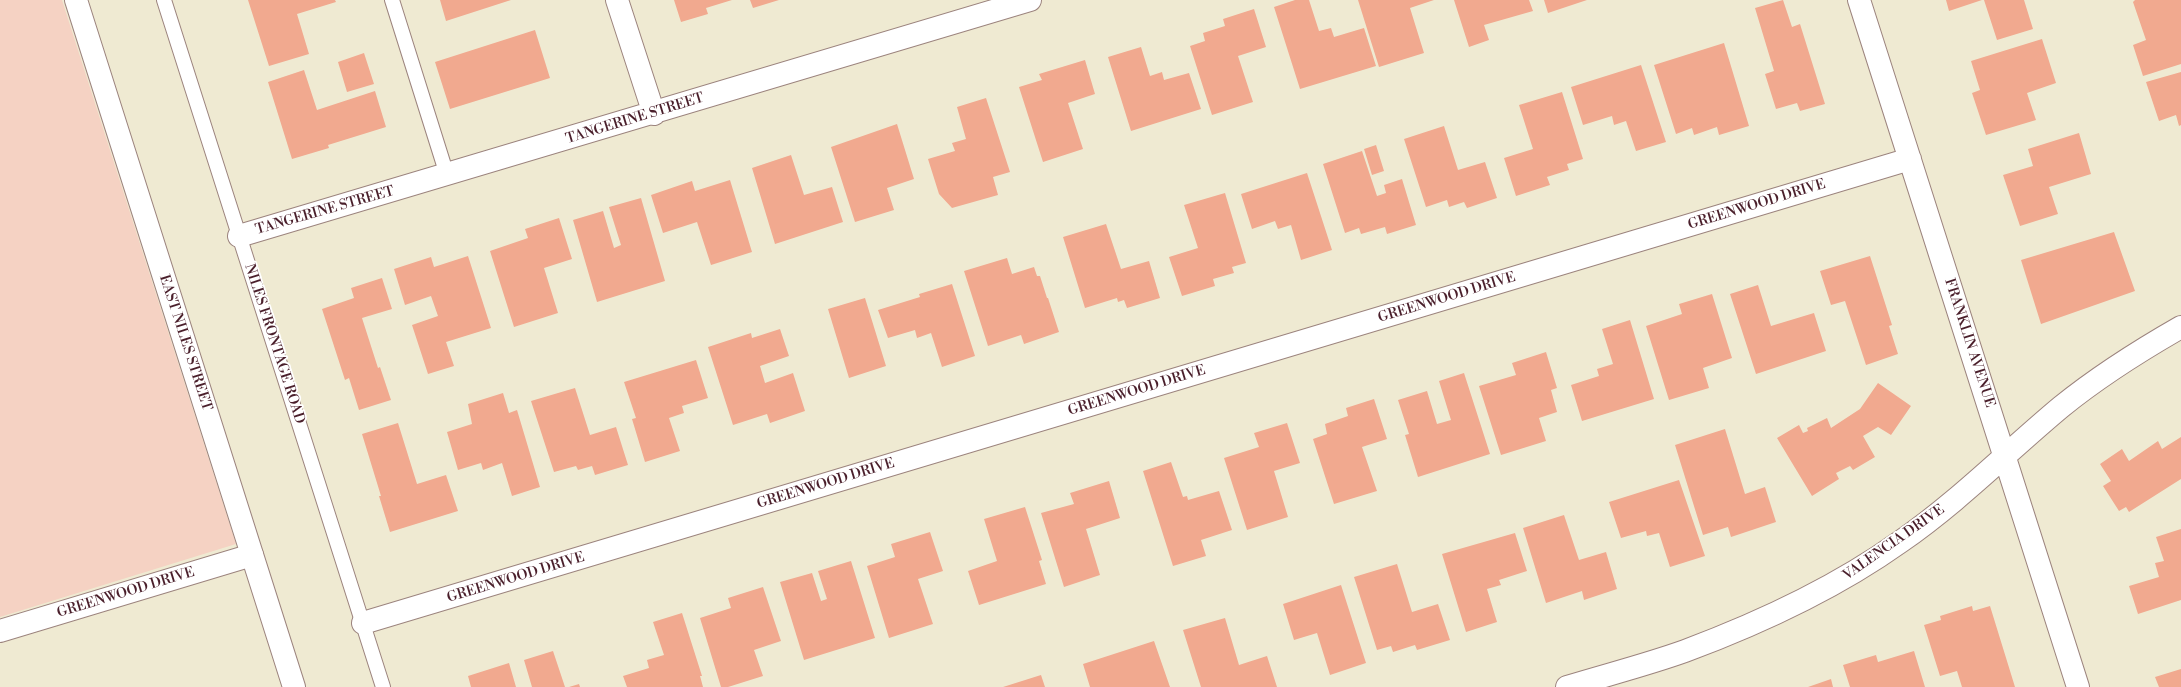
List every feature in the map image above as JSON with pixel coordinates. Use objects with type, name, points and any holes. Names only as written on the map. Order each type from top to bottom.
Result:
[{"type":"street","name":"EAST NILES STREET","points":[[76,0],[294,687]]},
{"type":"street","points":[[617,0],[654,114]]},
{"type":"street","name":"TANGERINE STREET","points":[[239,236],[654,114],[1030,0]]},
{"type":"street","name":"FRANKLIN AVENUE","points":[[1860,0],[2078,687]]},
{"type":"street","name":"GREENWOOD DRIVE","points":[[363,624],[1910,159]]},
{"type":"street","name":"VALENCIA DRIVE","points":[[1567,687],[1683,652],[1768,618],[1835,583],[1900,542],[1960,496],[2068,402],[2136,353],[2181,327]]},
{"type":"street","name":"GREENWOOD DRIVE","points":[[0,631],[252,554]]},
{"type":"lane","name":"NILES FRONTAGE ROAD","points":[[164,0],[383,687]]},
{"type":"lane","points":[[392,0],[447,175]]},
{"type":"shaded area","points":[[0,0],[62,0],[236,544],[0,617]]},
{"type":"building","points":[[248,0],[335,0],[336,2],[297,14],[309,54],[269,66]]},
{"type":"building","points":[[440,0],[511,0],[446,21]]},
{"type":"building","points":[[674,0],[732,0],[706,8],[708,14],[681,22]]},
{"type":"building","points":[[750,0],[779,0],[753,8]]},
{"type":"building","points":[[1295,0],[1309,0],[1319,31],[1331,28],[1334,37],[1364,28],[1376,66],[1300,89],[1274,7]]},
{"type":"building","points":[[1358,0],[1434,0],[1410,8],[1424,53],[1379,67]]},
{"type":"building","points":[[1454,0],[1529,0],[1533,11],[1484,25],[1489,40],[1469,47]]},
{"type":"building","points":[[1544,0],[1587,0],[1548,13]]},
{"type":"building","points":[[1783,0],[1792,27],[1800,24],[1825,104],[1800,111],[1797,103],[1776,109],[1765,74],[1774,71],[1755,8]]},
{"type":"building","points":[[1946,0],[1982,0],[1949,11]]},
{"type":"building","points":[[1984,0],[2024,0],[2033,29],[1997,40]]},
{"type":"building","points":[[2135,0],[2181,0],[2181,64],[2143,76],[2133,45],[2146,40],[2133,2]]},
{"type":"building","points":[[1254,9],[1266,47],[1238,56],[1253,102],[1212,115],[1190,46],[1205,41],[1203,33],[1225,26],[1223,19]]},
{"type":"building","points":[[535,30],[550,78],[450,109],[435,62]]},
{"type":"building","points":[[2042,39],[2056,83],[2027,93],[2036,120],[1986,135],[1972,93],[1980,90],[1971,61]]},
{"type":"building","points":[[1724,43],[1749,126],[1719,135],[1717,127],[1694,135],[1692,128],[1676,134],[1654,65]]},
{"type":"building","points":[[1141,47],[1150,76],[1162,72],[1164,80],[1189,73],[1201,109],[1131,131],[1108,57]]},
{"type":"building","points":[[364,53],[374,84],[347,92],[338,62]]},
{"type":"building","points":[[1085,60],[1095,94],[1068,103],[1083,149],[1043,162],[1019,87],[1042,80],[1039,74]]},
{"type":"building","points":[[1641,65],[1666,142],[1636,151],[1626,121],[1614,125],[1612,116],[1583,125],[1571,87]]},
{"type":"building","points":[[304,70],[317,110],[375,91],[386,127],[328,145],[329,148],[292,159],[268,82]]},
{"type":"building","points":[[2181,72],[2181,125],[2179,126],[2176,115],[2159,121],[2146,82]]},
{"type":"building","points":[[1562,92],[1583,159],[1567,164],[1569,170],[1547,177],[1550,185],[1516,196],[1504,158],[1533,149],[1519,105]]},
{"type":"building","points":[[986,98],[1010,172],[993,177],[998,195],[952,208],[939,194],[928,159],[955,151],[952,143],[966,139],[957,107]]},
{"type":"building","points":[[897,124],[914,179],[887,188],[894,210],[855,222],[831,147]]},
{"type":"building","points":[[1444,126],[1458,170],[1485,162],[1497,198],[1467,208],[1464,202],[1449,207],[1447,200],[1426,207],[1404,139]]},
{"type":"building","points":[[2079,133],[2091,174],[2049,187],[2058,214],[2020,226],[2003,175],[2033,166],[2028,149]]},
{"type":"building","points":[[1376,145],[1384,171],[1372,175],[1364,149]]},
{"type":"building","points":[[1362,151],[1377,196],[1386,193],[1384,185],[1402,179],[1416,225],[1387,234],[1385,227],[1361,234],[1359,228],[1345,233],[1323,164]]},
{"type":"building","points":[[791,155],[804,195],[832,187],[843,222],[775,244],[752,168]]},
{"type":"building","points":[[1307,173],[1332,250],[1301,260],[1291,225],[1278,229],[1275,221],[1252,229],[1241,194]]},
{"type":"building","points":[[730,180],[752,252],[711,265],[697,222],[663,233],[651,195],[692,181],[695,191]]},
{"type":"building","points":[[1225,193],[1246,263],[1232,267],[1234,273],[1213,279],[1215,286],[1182,296],[1169,257],[1198,248],[1184,205]]},
{"type":"building","points":[[641,198],[665,281],[597,302],[573,220],[603,211],[614,248],[621,245],[609,207]]},
{"type":"building","points":[[559,218],[572,259],[544,268],[558,313],[514,327],[490,251],[528,238],[525,229]]},
{"type":"building","points":[[1106,224],[1121,269],[1149,261],[1160,298],[1127,308],[1124,300],[1118,302],[1117,298],[1085,308],[1063,237]]},
{"type":"building","points":[[2114,232],[2135,291],[2041,324],[2021,260]]},
{"type":"building","points":[[468,256],[491,328],[446,342],[454,366],[428,374],[412,325],[438,316],[431,296],[405,305],[394,269],[431,257],[434,267]]},
{"type":"building","points":[[1870,256],[1892,325],[1889,326],[1898,354],[1866,365],[1845,301],[1831,305],[1820,271]]},
{"type":"building","points":[[1007,258],[1012,274],[1034,267],[1037,276],[1040,276],[1059,332],[1024,344],[1021,335],[988,346],[964,271]]},
{"type":"building","points":[[382,278],[392,309],[362,318],[378,368],[380,367],[391,400],[359,410],[349,378],[345,380],[322,309],[354,298],[351,288]]},
{"type":"building","points":[[952,284],[975,356],[942,367],[931,333],[917,338],[915,330],[888,338],[878,310],[920,297],[919,294]]},
{"type":"building","points":[[1758,285],[1771,326],[1814,313],[1826,351],[1756,374],[1730,294]]},
{"type":"building","points":[[1712,294],[1732,358],[1703,368],[1709,388],[1669,400],[1646,326],[1682,314],[1679,304]]},
{"type":"building","points":[[865,298],[886,366],[849,378],[828,309]]},
{"type":"building","points":[[1630,320],[1654,399],[1582,421],[1571,385],[1599,376],[1597,369],[1613,364],[1602,329]]},
{"type":"building","points":[[780,329],[789,356],[760,366],[765,383],[793,373],[805,411],[770,423],[767,414],[733,425],[708,347],[751,333],[752,338]]},
{"type":"building","points":[[1546,352],[1557,388],[1551,390],[1557,412],[1539,418],[1546,441],[1501,455],[1479,386],[1516,375],[1512,363]]},
{"type":"building","points":[[696,360],[708,398],[682,406],[684,413],[669,418],[680,451],[645,462],[632,419],[636,418],[624,382]]},
{"type":"building","points":[[1464,373],[1490,454],[1418,477],[1405,435],[1409,434],[1398,400],[1427,391],[1437,424],[1451,420],[1439,381]]},
{"type":"building","points":[[1878,383],[1911,406],[1891,435],[1878,427],[1863,436],[1875,457],[1853,470],[1850,466],[1836,473],[1839,479],[1812,496],[1777,438],[1799,425],[1803,433],[1808,431],[1807,428],[1827,418],[1831,428],[1860,409]]},
{"type":"building","points":[[575,388],[590,435],[616,427],[628,465],[595,475],[592,466],[578,470],[576,466],[554,472],[531,401]]},
{"type":"building","points":[[503,393],[509,413],[517,410],[540,487],[512,496],[502,463],[483,470],[481,463],[458,470],[447,432],[472,424],[468,404]]},
{"type":"building","points":[[1374,399],[1387,439],[1362,447],[1377,491],[1334,504],[1313,439],[1327,434],[1325,424],[1348,416],[1346,408]]},
{"type":"building","points":[[398,423],[417,484],[446,475],[458,511],[390,532],[379,496],[381,496],[362,434]]},
{"type":"building","points":[[1287,423],[1300,463],[1274,471],[1288,517],[1247,530],[1224,458],[1259,447],[1254,433]]},
{"type":"building","points":[[1725,429],[1745,494],[1765,487],[1776,522],[1731,537],[1728,527],[1703,535],[1675,445]]},
{"type":"building","points":[[2181,437],[2181,479],[2129,512],[2126,507],[2119,511],[2103,486],[2111,481],[2100,464],[2122,449],[2129,461],[2158,441],[2162,449]]},
{"type":"building","points":[[1171,462],[1183,497],[1187,496],[1188,500],[1219,491],[1232,530],[1201,540],[1206,556],[1173,566],[1143,471]]},
{"type":"building","points":[[1679,480],[1705,556],[1670,567],[1659,533],[1647,536],[1646,531],[1621,538],[1609,502]]},
{"type":"building","points":[[1109,481],[1120,518],[1086,529],[1100,575],[1064,587],[1041,513],[1074,504],[1070,493]]},
{"type":"building","points":[[1025,507],[1042,560],[1039,561],[1046,584],[979,605],[968,571],[997,561],[984,519]]},
{"type":"building","points":[[1564,515],[1579,560],[1606,552],[1617,589],[1584,600],[1582,591],[1546,603],[1523,528]]},
{"type":"building","points":[[2181,529],[2181,600],[2138,614],[2129,586],[2159,577],[2155,563],[2164,561],[2156,537]]},
{"type":"building","points":[[930,532],[943,571],[918,579],[933,624],[889,638],[867,566],[895,557],[891,544]]},
{"type":"building","points":[[1515,533],[1527,571],[1499,580],[1501,585],[1487,589],[1497,622],[1466,632],[1442,554]]},
{"type":"building","points":[[851,561],[875,638],[804,660],[780,582],[812,573],[821,601],[827,599],[818,571]]},
{"type":"building","points":[[1397,564],[1412,612],[1438,604],[1450,640],[1417,650],[1415,645],[1393,652],[1391,646],[1377,650],[1354,577]]},
{"type":"building","points":[[1341,585],[1366,663],[1330,675],[1317,633],[1294,640],[1283,604]]},
{"type":"building","points":[[763,587],[781,641],[754,650],[763,676],[728,687],[721,687],[700,618],[731,608],[728,598]]},
{"type":"building","points":[[1972,606],[1973,611],[1990,606],[2015,687],[1962,687],[1957,671],[1940,676],[1924,625],[1941,620],[1940,616]]},
{"type":"building","points":[[682,613],[702,676],[700,676],[703,687],[627,687],[623,676],[649,668],[647,660],[664,655],[653,622]]},
{"type":"building","points":[[1225,618],[1239,665],[1267,656],[1277,687],[1201,687],[1183,630]]},
{"type":"building","points":[[1154,641],[1170,687],[1090,687],[1083,664]]},
{"type":"building","points":[[553,651],[565,687],[532,687],[524,660]]},
{"type":"building","points":[[1914,651],[1925,687],[1850,687],[1843,665],[1876,655],[1878,662]]},
{"type":"building","points":[[509,663],[516,687],[471,687],[468,676]]},
{"type":"building","points":[[2181,669],[2181,687],[2159,687],[2155,677]]},
{"type":"building","points":[[1041,675],[1045,687],[1003,687]]},
{"type":"building","points":[[1831,679],[1833,687],[1808,687]]},
{"type":"building","points":[[579,684],[580,687],[569,687]]}]
